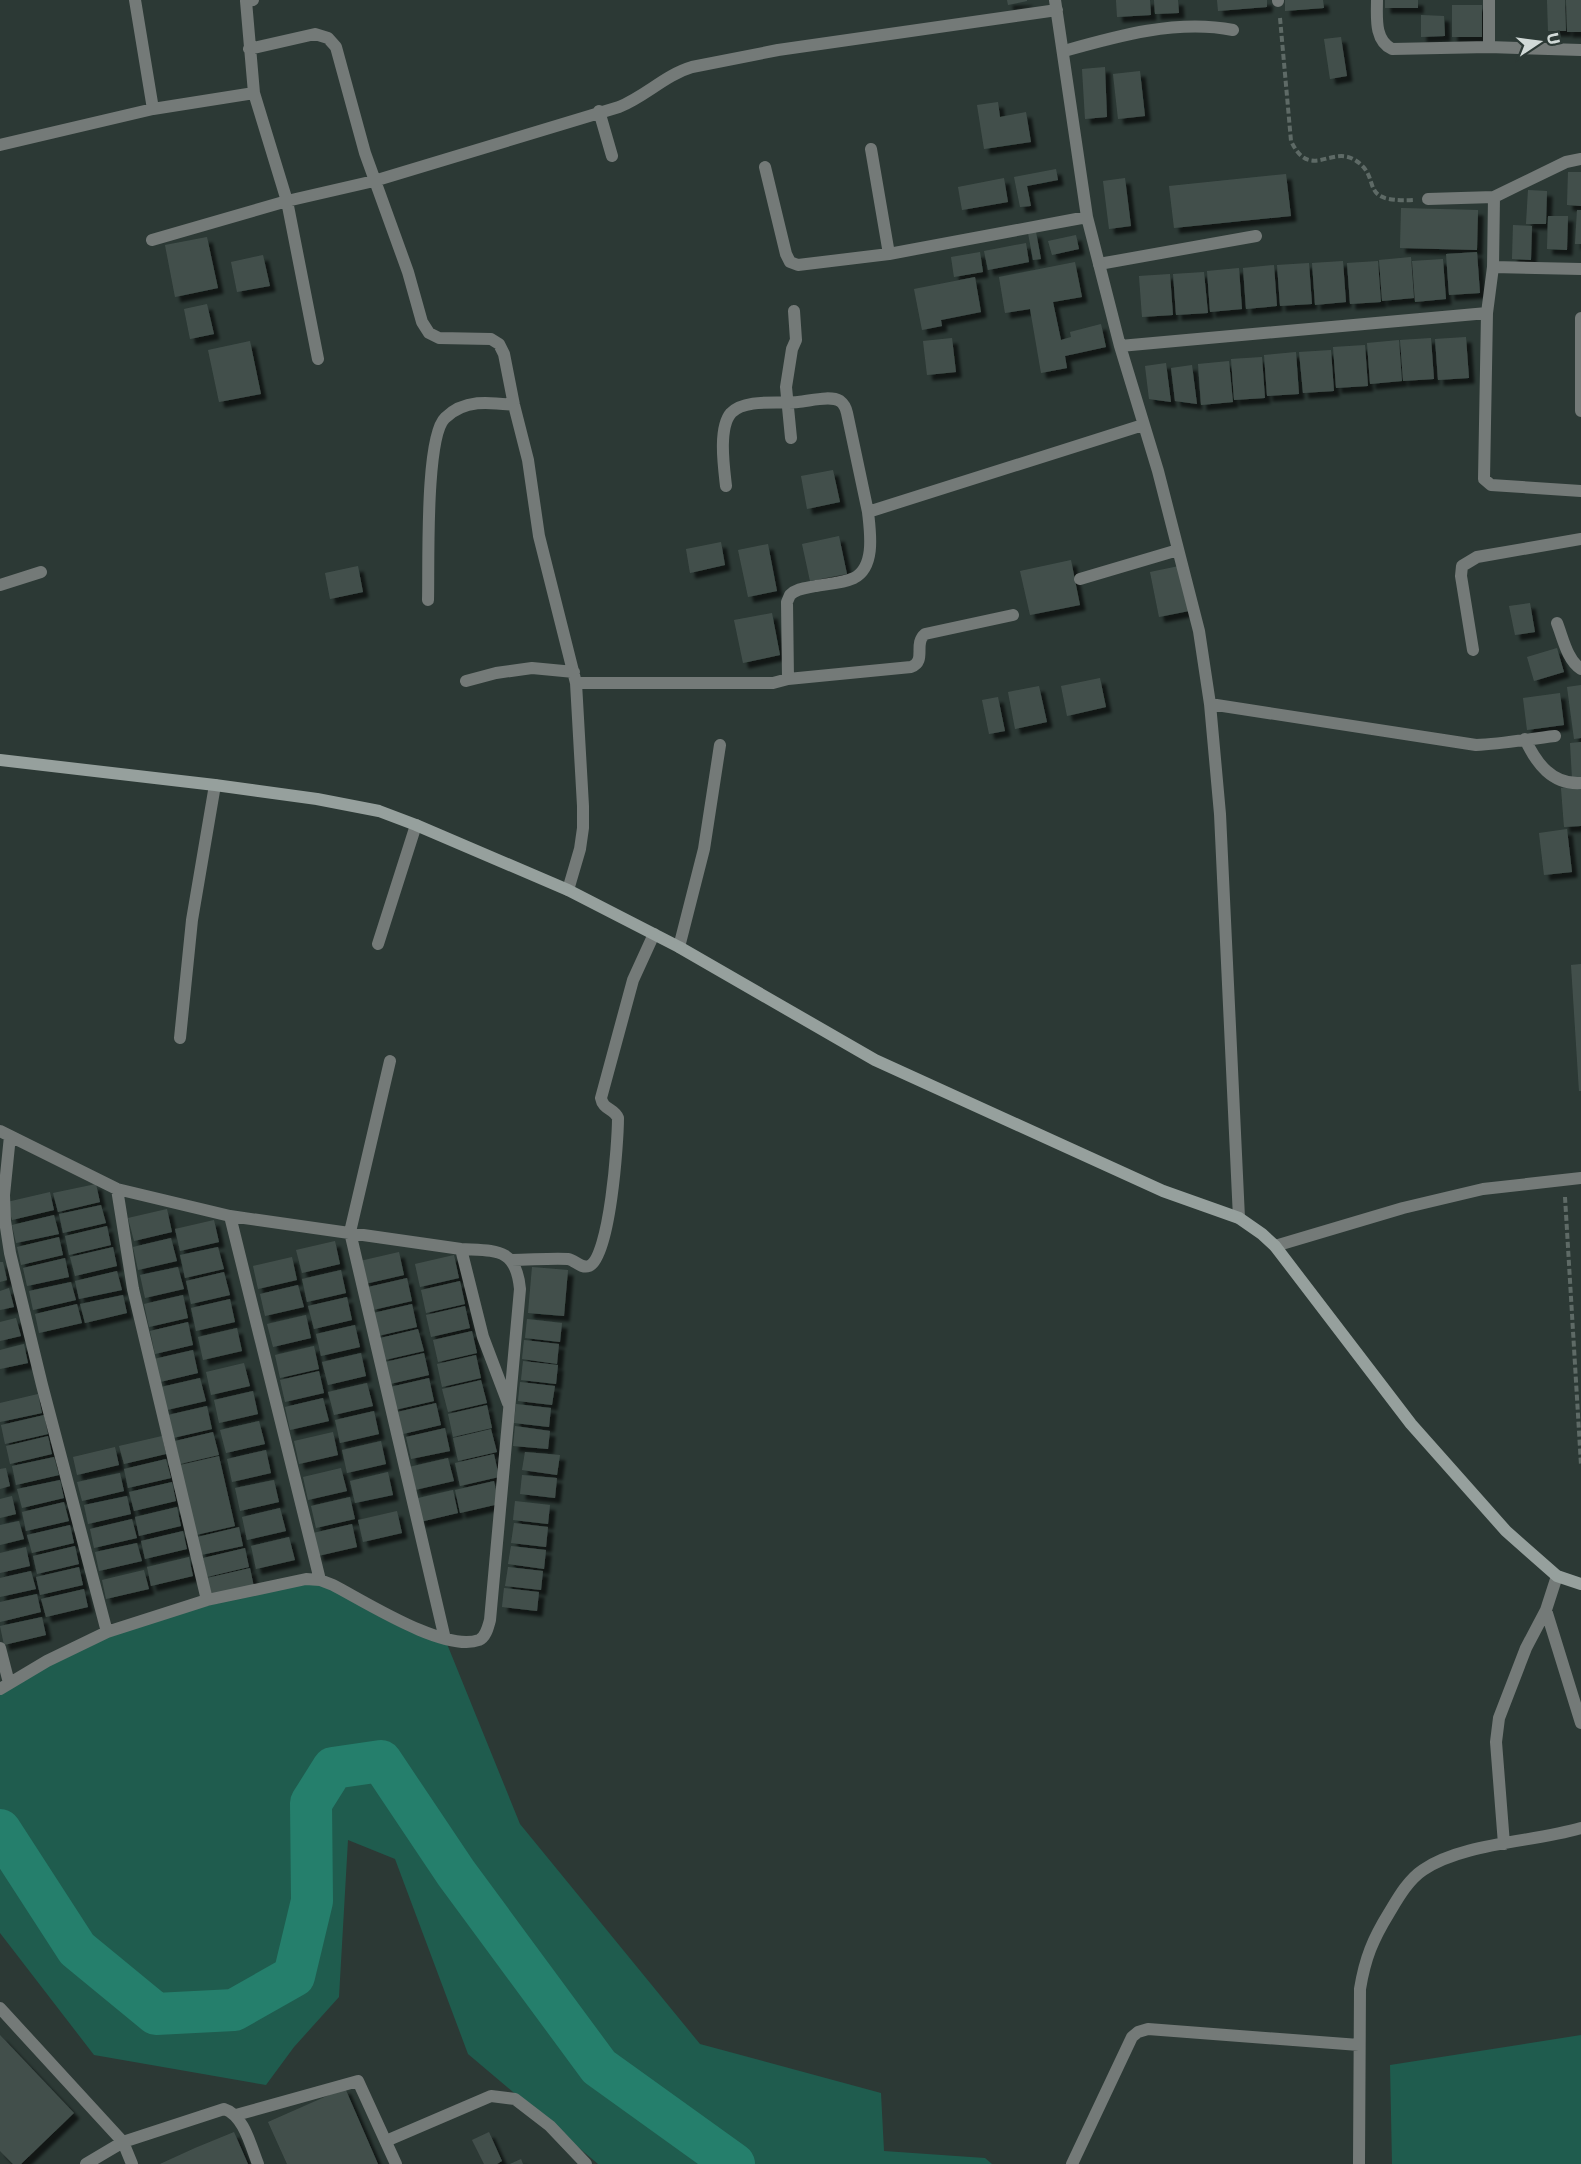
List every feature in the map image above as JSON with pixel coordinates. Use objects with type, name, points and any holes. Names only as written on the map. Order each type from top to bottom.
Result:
[{"type":"street","points":[[135,0],[153,110]]},
{"type":"street","points":[[248,0],[249,49],[254,93],[287,201],[318,359]]},
{"type":"street","points":[[1377,0],[1380,35],[1386,46],[1392,49],[1489,47],[1581,50]]},
{"type":"street","points":[[1489,0],[1489,47]]},
{"type":"street","points":[[152,240],[287,201],[374,181],[629,103],[680,70],[778,50],[1056,5],[1087,217],[1120,346],[1158,471],[1199,631],[1210,704],[1220,814],[1239,1218]]},
{"type":"street","points":[[1064,51],[1134,34],[1177,27],[1214,26],[1233,30]]},
{"type":"street","points":[[249,49],[315,34],[328,38],[336,47],[374,181],[408,272],[422,322],[429,333],[440,338],[491,339],[499,344],[504,354],[528,460],[539,536],[575,677],[583,828],[580,849],[568,890]]},
{"type":"street","points":[[0,145],[153,110],[254,93]]},
{"type":"street","points":[[599,111],[612,156]]},
{"type":"street","points":[[871,149],[889,254]]},
{"type":"street","points":[[1428,199],[1494,197],[1566,162],[1581,159]]},
{"type":"street","points":[[765,167],[786,254],[793,264],[802,266],[889,254],[1087,217]]},
{"type":"street","points":[[1494,197],[1493,267],[1487,313],[1484,479],[1491,485],[1581,491]]},
{"type":"street","points":[[1099,264],[1256,236]]},
{"type":"street","points":[[1493,267],[1581,269]]},
{"type":"street","points":[[790,438],[786,378],[796,331],[794,311]]},
{"type":"street","points":[[1120,346],[1487,313]]},
{"type":"street","points":[[1581,318],[1581,411]]},
{"type":"street","points":[[726,486],[723,447],[726,425],[731,414],[741,408],[776,401],[788,403],[832,399],[839,400],[844,405],[858,458],[868,512],[869,555],[858,575],[800,589],[790,595],[788,602],[788,679]]},
{"type":"street","points":[[428,600],[431,468],[436,436],[442,420],[457,408],[471,403],[514,405]]},
{"type":"street","points":[[868,512],[1143,425]]},
{"type":"street","points":[[1473,650],[1461,576],[1462,566],[1477,557],[1581,539]]},
{"type":"street","points":[[1080,579],[1178,550]]},
{"type":"street","points":[[0,585],[41,572]]},
{"type":"street","points":[[466,681],[496,673],[532,668],[575,677],[773,683],[788,679],[911,667],[920,660],[919,642],[925,634],[1013,615]]},
{"type":"street","points":[[1557,623],[1570,656],[1581,669]]},
{"type":"street","points":[[1210,704],[1476,745],[1555,736]]},
{"type":"street","points":[[1524,739],[1532,755],[1553,776],[1570,784],[1581,783]]},
{"type":"street","points":[[679,947],[704,849],[720,745]]},
{"type":"street","points":[[0,760],[215,785],[351,805],[416,825],[568,890],[654,934],[875,1060],[1163,1191],[1239,1218],[1262,1233],[1275,1246],[1411,1424],[1506,1531],[1557,1576],[1581,1584]]},
{"type":"street","points":[[180,1038],[192,920],[215,785]]},
{"type":"street","points":[[378,944],[416,825]]},
{"type":"street","points":[[512,1260],[570,1259],[582,1267],[588,1267],[595,1262],[601,1249],[614,1174],[618,1118],[616,1114],[605,1108],[601,1098],[633,980],[654,934]]},
{"type":"street","points":[[390,1061],[351,1232],[445,1639]]},
{"type":"street","points":[[0,1648],[4,1686],[47,1661],[108,1632],[207,1600],[306,1579],[320,1580],[333,1585],[409,1625],[445,1639],[478,1640],[487,1631],[490,1620],[520,1289],[519,1277],[512,1260],[506,1254],[497,1251],[461,1249],[230,1215],[117,1189],[5,1133],[4,1221],[10,1252],[42,1385],[108,1632]]},
{"type":"street","points":[[1275,1246],[1403,1208],[1471,1192],[1581,1178]]},
{"type":"street","points":[[117,1189],[124,1245],[138,1310],[207,1600]]},
{"type":"street","points":[[230,1215],[320,1580]]},
{"type":"street","points":[[461,1249],[483,1337],[509,1405]]},
{"type":"street","points":[[1504,1844],[1497,1742],[1499,1718],[1526,1648],[1546,1610],[1557,1576]]},
{"type":"street","points":[[1546,1610],[1581,1723]]},
{"type":"street","points":[[1359,2164],[1360,1989],[1364,1962],[1372,1940],[1405,1887],[1421,1871],[1457,1854],[1581,1828]]},
{"type":"street","points":[[0,2008],[123,2142],[132,2164]]},
{"type":"street","points":[[1072,2164],[1132,2037],[1138,2032],[1148,2029],[1359,2045]]},
{"type":"street","points":[[236,2115],[358,2081],[396,2164]]},
{"type":"street","points":[[386,2141],[491,2096],[515,2098],[550,2126],[586,2164]]},
{"type":"street","points":[[86,2164],[123,2142],[219,2110],[231,2111],[236,2115],[258,2164]]},
{"type":"path","points":[[1278,1],[1291,141],[1297,153],[1303,159],[1311,160],[1344,157],[1354,159],[1365,170],[1371,186],[1378,195],[1391,201],[1428,199]]},
{"type":"path","points":[[1564,1181],[1581,1465]]},
{"type":"green space","points":[[308,1579],[445,1639],[520,1824],[700,2044],[881,2093],[884,2151],[985,2158],[992,2164],[598,2164],[468,2054],[395,1859],[348,1840],[339,1997],[294,2047],[266,2085],[94,2055],[0,1933],[0,1689],[108,1632]]},
{"type":"green space","points":[[1581,2035],[1581,2164],[1392,2164],[1390,2065]]},
{"type":"building","points":[[1007,0],[1027,0],[1027,1],[1008,5]]},
{"type":"building","points":[[1116,0],[1150,0],[1151,15],[1117,17]]},
{"type":"building","points":[[1154,0],[1178,0],[1179,13],[1155,14]]},
{"type":"building","points":[[1217,0],[1267,0],[1267,7],[1218,11]]},
{"type":"building","points":[[1285,0],[1323,0],[1324,8],[1285,11]]},
{"type":"building","points":[[1385,0],[1418,0],[1418,8],[1385,8]]},
{"type":"building","points":[[1547,0],[1565,0],[1566,31],[1548,31]]},
{"type":"building","points":[[1566,0],[1581,0],[1581,32],[1567,32]]},
{"type":"building","points":[[1452,5],[1482,5],[1482,37],[1452,37]]},
{"type":"building","points":[[1421,15],[1444,16],[1445,36],[1421,37]]},
{"type":"building","points":[[1341,37],[1347,76],[1330,79],[1324,39]]},
{"type":"building","points":[[1105,67],[1107,117],[1085,119],[1082,69]]},
{"type":"building","points":[[1140,71],[1145,116],[1118,119],[1113,74]]},
{"type":"building","points":[[998,102],[1000,117],[1026,112],[1031,142],[984,149],[977,105]]},
{"type":"building","points":[[1056,169],[1058,180],[1027,186],[1031,206],[1020,207],[1014,177]]},
{"type":"building","points":[[1568,172],[1581,172],[1581,206],[1567,205]]},
{"type":"building","points":[[1286,174],[1291,216],[1174,228],[1169,186]]},
{"type":"building","points":[[1004,178],[1008,202],[962,210],[958,187]]},
{"type":"building","points":[[1125,178],[1131,226],[1109,229],[1103,181]]},
{"type":"building","points":[[1528,190],[1547,191],[1546,224],[1526,224]]},
{"type":"building","points":[[1401,208],[1478,210],[1477,250],[1400,248]]},
{"type":"building","points":[[1577,210],[1581,210],[1581,244],[1575,244]]},
{"type":"building","points":[[1548,216],[1568,216],[1567,250],[1547,249]]},
{"type":"building","points":[[1513,225],[1532,226],[1531,260],[1512,259]]},
{"type":"building","points":[[1036,232],[1041,259],[1033,260],[1028,233]]},
{"type":"building","points":[[1076,235],[1079,249],[1052,255],[1048,241]]},
{"type":"building","points":[[207,237],[218,288],[175,297],[165,245]]},
{"type":"building","points":[[1026,243],[1029,262],[988,270],[984,251]]},
{"type":"building","points":[[980,252],[983,272],[954,277],[951,257]]},
{"type":"building","points":[[1477,252],[1480,293],[1449,295],[1446,254]]},
{"type":"building","points":[[263,255],[270,286],[237,292],[231,262]]},
{"type":"building","points":[[1411,257],[1414,298],[1382,301],[1379,260]]},
{"type":"building","points":[[1443,259],[1446,299],[1415,302],[1412,261]]},
{"type":"building","points":[[1343,261],[1346,302],[1315,305],[1312,263]]},
{"type":"building","points":[[1378,261],[1381,302],[1350,304],[1347,263]]},
{"type":"building","points":[[1075,262],[1082,297],[1053,302],[1061,340],[1071,337],[1070,332],[1101,324],[1106,347],[1065,356],[1067,368],[1041,373],[1030,309],[1005,313],[999,277]]},
{"type":"building","points":[[1309,263],[1312,304],[1280,306],[1277,265]]},
{"type":"building","points":[[1274,265],[1277,306],[1246,309],[1243,268]]},
{"type":"building","points":[[1239,268],[1242,309],[1210,312],[1207,271]]},
{"type":"building","points":[[1204,272],[1208,313],[1176,315],[1173,274]]},
{"type":"building","points":[[1170,274],[1173,315],[1142,317],[1139,276]]},
{"type":"building","points":[[975,277],[981,312],[941,320],[942,326],[922,330],[914,289]]},
{"type":"building","points":[[207,304],[214,334],[190,339],[184,309]]},
{"type":"building","points":[[1466,337],[1469,378],[1438,380],[1435,339]]},
{"type":"building","points":[[952,338],[956,372],[927,375],[923,341]]},
{"type":"building","points":[[1431,338],[1434,379],[1403,381],[1400,340]]},
{"type":"building","points":[[1399,340],[1402,381],[1370,384],[1367,343]]},
{"type":"building","points":[[250,341],[261,394],[219,402],[208,350]]},
{"type":"building","points":[[1365,345],[1368,386],[1336,388],[1333,347]]},
{"type":"building","points":[[1331,350],[1334,391],[1303,393],[1299,352]]},
{"type":"building","points":[[1296,352],[1299,394],[1267,396],[1264,355]]},
{"type":"building","points":[[1262,357],[1265,398],[1234,400],[1231,359]]},
{"type":"building","points":[[1229,361],[1233,402],[1201,405],[1198,364]]},
{"type":"building","points":[[1166,363],[1171,402],[1149,399],[1145,366]]},
{"type":"building","points":[[1192,365],[1197,404],[1175,401],[1171,368]]},
{"type":"building","points":[[833,470],[840,502],[807,509],[801,476]]},
{"type":"building","points":[[839,536],[847,574],[810,581],[802,544]]},
{"type":"building","points":[[721,542],[725,565],[690,573],[686,549]]},
{"type":"building","points":[[768,544],[777,591],[748,597],[738,550]]},
{"type":"building","points":[[1071,560],[1080,605],[1030,615],[1020,571]]},
{"type":"building","points":[[358,566],[363,592],[330,599],[325,573]]},
{"type":"building","points":[[1179,566],[1189,611],[1159,617],[1150,572]]},
{"type":"building","points":[[1530,603],[1535,632],[1515,635],[1509,606]]},
{"type":"building","points":[[772,613],[780,655],[743,663],[734,620]]},
{"type":"building","points":[[1557,648],[1564,672],[1534,681],[1527,657]]},
{"type":"building","points":[[1100,678],[1106,707],[1067,716],[1061,686]]},
{"type":"building","points":[[1581,685],[1581,738],[1574,739],[1567,687]]},
{"type":"building","points":[[1039,686],[1047,722],[1015,729],[1008,692]]},
{"type":"building","points":[[1560,693],[1564,725],[1527,730],[1523,698]]},
{"type":"building","points":[[998,697],[1005,731],[989,734],[982,700]]},
{"type":"building","points":[[1581,742],[1581,778],[1572,778],[1570,743]]},
{"type":"building","points":[[1581,786],[1581,826],[1564,827],[1561,788]]},
{"type":"building","points":[[1567,829],[1572,872],[1544,875],[1539,833]]},
{"type":"building","points":[[1581,964],[1581,1091],[1579,1091],[1571,965]]},
{"type":"building","points":[[96,1184],[100,1202],[58,1212],[53,1193]]},
{"type":"building","points":[[50,1192],[54,1210],[12,1220],[7,1202]]},
{"type":"building","points":[[101,1205],[106,1223],[63,1233],[59,1214]]},
{"type":"building","points":[[167,1209],[172,1232],[134,1241],[128,1218]]},
{"type":"building","points":[[54,1215],[59,1234],[16,1243],[12,1225]]},
{"type":"building","points":[[214,1220],[219,1242],[180,1251],[175,1229]]},
{"type":"building","points":[[107,1226],[111,1245],[69,1255],[65,1236]]},
{"type":"building","points":[[59,1237],[63,1255],[21,1265],[17,1247]]},
{"type":"building","points":[[171,1238],[177,1261],[138,1270],[133,1247]]},
{"type":"building","points":[[335,1241],[340,1264],[302,1273],[296,1250]]},
{"type":"building","points":[[113,1247],[117,1266],[75,1276],[70,1257]]},
{"type":"building","points":[[218,1247],[224,1269],[185,1278],[180,1255]]},
{"type":"building","points":[[399,1252],[404,1275],[365,1284],[360,1261]]},
{"type":"building","points":[[454,1255],[459,1278],[420,1287],[415,1264]]},
{"type":"building","points":[[292,1257],[297,1280],[258,1289],[253,1266]]},
{"type":"building","points":[[65,1258],[69,1277],[27,1286],[23,1268]]},
{"type":"building","points":[[0,1262],[3,1262],[7,1280],[0,1282]]},
{"type":"building","points":[[178,1267],[184,1289],[145,1298],[140,1275]]},
{"type":"building","points":[[532,1267],[568,1270],[564,1316],[528,1313]]},
{"type":"building","points":[[341,1270],[346,1293],[307,1302],[302,1279]]},
{"type":"building","points":[[117,1271],[122,1290],[79,1299],[75,1281]]},
{"type":"building","points":[[224,1272],[230,1295],[191,1304],[186,1281]]},
{"type":"building","points":[[407,1278],[412,1301],[373,1310],[368,1287]]},
{"type":"building","points":[[460,1281],[465,1304],[426,1313],[421,1290]]},
{"type":"building","points":[[71,1282],[76,1300],[33,1310],[29,1291]]},
{"type":"building","points":[[298,1285],[304,1307],[265,1316],[260,1294]]},
{"type":"building","points":[[9,1288],[14,1307],[0,1310],[0,1291]]},
{"type":"building","points":[[123,1295],[127,1313],[85,1323],[80,1304]]},
{"type":"building","points":[[183,1295],[188,1318],[149,1327],[144,1304]]},
{"type":"building","points":[[347,1297],[352,1320],[314,1329],[308,1306]]},
{"type":"building","points":[[230,1299],[235,1322],[196,1331],[191,1308]]},
{"type":"building","points":[[77,1304],[82,1323],[39,1333],[35,1314]]},
{"type":"building","points":[[412,1304],[417,1327],[378,1336],[373,1313]]},
{"type":"building","points":[[465,1306],[470,1328],[431,1337],[426,1315]]},
{"type":"building","points":[[306,1315],[311,1338],[273,1347],[267,1324]]},
{"type":"building","points":[[16,1318],[21,1336],[0,1341],[0,1322]]},
{"type":"building","points":[[527,1319],[562,1323],[560,1342],[525,1338]]},
{"type":"building","points":[[188,1322],[193,1345],[155,1354],[150,1331]]},
{"type":"building","points":[[355,1325],[360,1347],[321,1356],[316,1334]]},
{"type":"building","points":[[237,1328],[242,1351],[203,1360],[198,1337]]},
{"type":"building","points":[[418,1329],[424,1351],[385,1360],[380,1338]]},
{"type":"building","points":[[472,1331],[477,1353],[438,1362],[433,1340]]},
{"type":"building","points":[[524,1340],[559,1344],[557,1364],[522,1359]]},
{"type":"building","points":[[24,1344],[28,1363],[0,1369],[0,1350]]},
{"type":"building","points":[[314,1346],[319,1369],[280,1378],[275,1355]]},
{"type":"building","points":[[193,1350],[198,1373],[160,1382],[154,1359]]},
{"type":"building","points":[[361,1353],[366,1376],[328,1385],[322,1362]]},
{"type":"building","points":[[424,1353],[429,1375],[390,1384],[385,1362]]},
{"type":"building","points":[[476,1355],[481,1378],[442,1387],[437,1364]]},
{"type":"building","points":[[523,1361],[558,1365],[556,1384],[521,1380]]},
{"type":"building","points":[[244,1363],[250,1386],[211,1395],[206,1372]]},
{"type":"building","points":[[319,1371],[324,1393],[285,1402],[280,1380]]},
{"type":"building","points":[[200,1378],[206,1401],[167,1410],[161,1387]]},
{"type":"building","points":[[429,1378],[434,1401],[395,1410],[390,1387]]},
{"type":"building","points":[[481,1380],[487,1403],[448,1412],[442,1389]]},
{"type":"building","points":[[520,1382],[555,1386],[552,1405],[518,1401]]},
{"type":"building","points":[[367,1383],[373,1406],[334,1415],[328,1392]]},
{"type":"building","points":[[253,1391],[258,1414],[219,1423],[214,1400]]},
{"type":"building","points":[[38,1394],[42,1413],[0,1422],[0,1403]]},
{"type":"building","points":[[323,1398],[329,1421],[290,1430],[285,1407]]},
{"type":"building","points":[[436,1403],[441,1425],[403,1434],[397,1412]]},
{"type":"building","points":[[516,1404],[551,1408],[549,1427],[514,1423]]},
{"type":"building","points":[[487,1405],[492,1428],[453,1437],[448,1414]]},
{"type":"building","points":[[207,1406],[212,1429],[173,1438],[168,1415]]},
{"type":"building","points":[[374,1411],[379,1434],[340,1443],[335,1420]]},
{"type":"building","points":[[44,1415],[48,1434],[5,1444],[1,1425]]},
{"type":"building","points":[[259,1421],[265,1444],[226,1453],[220,1430]]},
{"type":"building","points":[[515,1426],[550,1431],[548,1449],[513,1446]]},
{"type":"building","points":[[445,1428],[450,1451],[411,1459],[406,1437]]},
{"type":"building","points":[[491,1429],[497,1452],[458,1461],[453,1438]]},
{"type":"building","points":[[213,1432],[219,1455],[180,1464],[175,1441]]},
{"type":"building","points":[[333,1432],[338,1455],[299,1464],[294,1441]]},
{"type":"building","points":[[48,1436],[52,1454],[10,1464],[6,1446]]},
{"type":"building","points":[[162,1436],[166,1454],[124,1464],[119,1446]]},
{"type":"building","points":[[381,1441],[386,1464],[347,1473],[342,1450]]},
{"type":"building","points":[[115,1447],[119,1465],[77,1475],[73,1457]]},
{"type":"building","points":[[266,1450],[271,1473],[232,1482],[227,1459]]},
{"type":"building","points":[[525,1452],[560,1455],[557,1475],[522,1470]]},
{"type":"building","points":[[494,1454],[499,1477],[460,1486],[455,1463]]},
{"type":"building","points":[[219,1456],[235,1526],[196,1535],[180,1465]]},
{"type":"building","points":[[54,1457],[59,1475],[16,1485],[12,1466]]},
{"type":"building","points":[[448,1458],[454,1481],[415,1490],[409,1467]]},
{"type":"building","points":[[166,1459],[171,1478],[128,1488],[124,1469]]},
{"type":"building","points":[[6,1468],[10,1486],[0,1489],[0,1469]]},
{"type":"building","points":[[341,1468],[347,1491],[308,1500],[303,1477]]},
{"type":"building","points":[[388,1472],[393,1495],[355,1503],[350,1481]]},
{"type":"building","points":[[120,1473],[124,1491],[82,1501],[77,1482]]},
{"type":"building","points":[[522,1475],[557,1478],[555,1498],[520,1494]]},
{"type":"building","points":[[60,1480],[64,1498],[22,1508],[17,1489]]},
{"type":"building","points":[[274,1480],[279,1502],[240,1511],[235,1488]]},
{"type":"building","points":[[494,1481],[499,1504],[460,1513],[455,1490]]},
{"type":"building","points":[[172,1482],[176,1501],[134,1511],[129,1492]]},
{"type":"building","points":[[453,1490],[458,1513],[420,1522],[414,1499]]},
{"type":"building","points":[[12,1496],[16,1514],[0,1518],[0,1499]]},
{"type":"building","points":[[127,1496],[131,1514],[88,1524],[84,1505]]},
{"type":"building","points":[[350,1497],[355,1519],[316,1528],[311,1506]]},
{"type":"building","points":[[515,1501],[550,1505],[548,1524],[513,1520]]},
{"type":"building","points":[[64,1502],[69,1521],[26,1531],[22,1512]]},
{"type":"building","points":[[177,1507],[181,1526],[139,1536],[135,1517]]},
{"type":"building","points":[[280,1508],[286,1531],[247,1540],[242,1517]]},
{"type":"building","points":[[397,1511],[402,1533],[363,1542],[358,1520]]},
{"type":"building","points":[[132,1519],[137,1538],[94,1548],[90,1529]]},
{"type":"building","points":[[19,1521],[24,1539],[0,1545],[0,1525]]},
{"type":"building","points":[[514,1523],[548,1527],[546,1547],[511,1543]]},
{"type":"building","points":[[352,1524],[357,1547],[318,1556],[313,1533]]},
{"type":"building","points":[[70,1525],[74,1543],[32,1553],[27,1535]]},
{"type":"building","points":[[239,1527],[243,1546],[201,1555],[197,1537]]},
{"type":"building","points":[[183,1531],[187,1549],[145,1559],[141,1541]]},
{"type":"building","points":[[289,1537],[295,1560],[256,1569],[251,1546]]},
{"type":"building","points":[[137,1543],[142,1561],[99,1571],[95,1552]]},
{"type":"building","points":[[75,1546],[79,1564],[37,1574],[33,1556]]},
{"type":"building","points":[[511,1546],[546,1550],[544,1569],[508,1564]]},
{"type":"building","points":[[26,1547],[30,1566],[0,1573],[0,1553]]},
{"type":"building","points":[[245,1548],[249,1567],[207,1577],[203,1558]]},
{"type":"building","points":[[189,1557],[193,1576],[151,1586],[147,1567]]},
{"type":"building","points":[[79,1567],[83,1585],[40,1595],[36,1577]]},
{"type":"building","points":[[508,1567],[543,1571],[541,1590],[505,1586]]},
{"type":"building","points":[[250,1568],[254,1587],[212,1596],[207,1578]]},
{"type":"building","points":[[144,1570],[149,1589],[106,1599],[102,1580]]},
{"type":"building","points":[[31,1571],[36,1589],[0,1597],[0,1578]]},
{"type":"building","points":[[504,1588],[539,1592],[537,1611],[502,1607]]},
{"type":"building","points":[[84,1589],[88,1607],[46,1617],[41,1599]]},
{"type":"building","points":[[37,1594],[41,1612],[0,1622],[0,1602]]},
{"type":"building","points":[[42,1617],[46,1635],[4,1645],[0,1626]]},
{"type":"building","points":[[0,2035],[74,2113],[21,2164],[13,2164],[0,2151]]},
{"type":"building","points":[[345,2088],[378,2164],[287,2164],[268,2122]]},
{"type":"building","points":[[234,2132],[248,2164],[160,2164],[195,2148]]},
{"type":"building","points":[[489,2132],[502,2161],[497,2164],[484,2164],[472,2140]]},
{"type":"building","points":[[521,2159],[523,2164],[510,2164]]},
{"type":"waterway","points":[[0,1830],[77,1949],[156,2014],[234,2010],[294,1976],[312,1901],[311,1803],[333,1768],[381,1761],[456,1873],[599,2067],[734,2164]]}]
